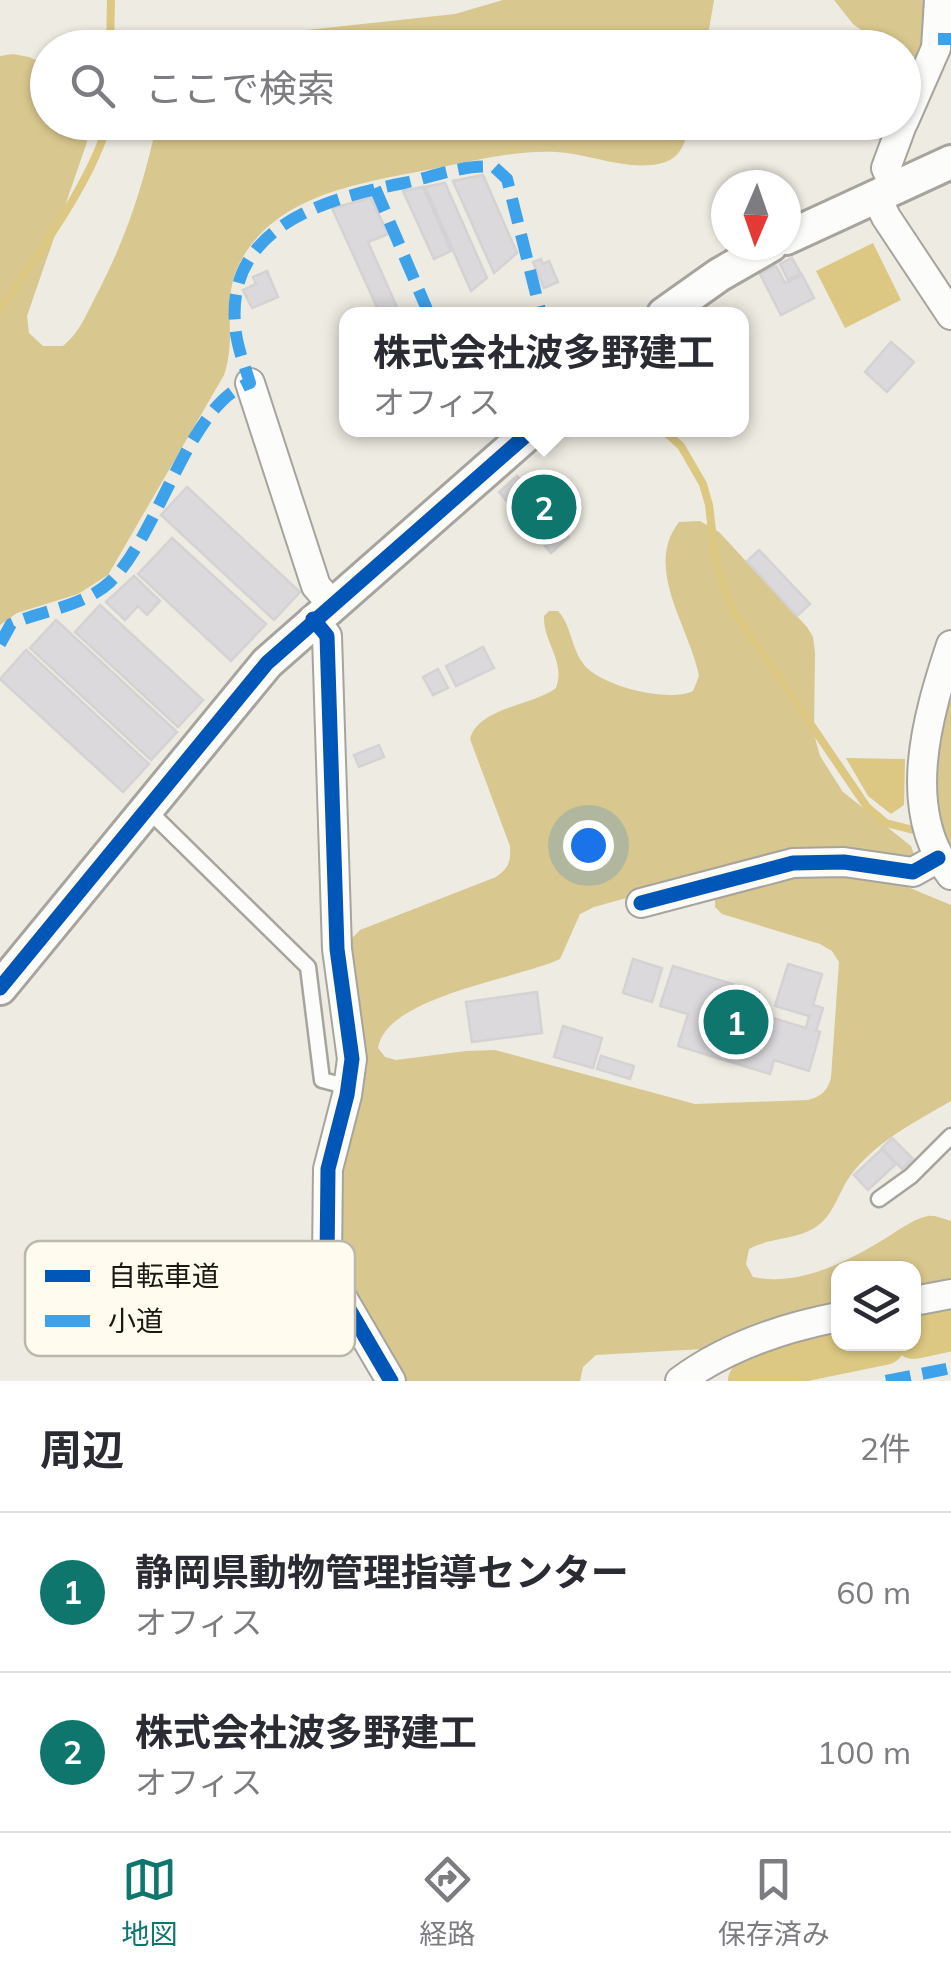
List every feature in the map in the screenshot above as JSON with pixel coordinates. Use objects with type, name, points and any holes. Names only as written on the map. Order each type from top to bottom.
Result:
[{"type":"street","points":[[921,82],[936,48],[939,0]]},
{"type":"street","points":[[896,140],[886,168],[886,217],[951,315]]},
{"type":"street","points":[[801,231],[951,162]]},
{"type":"street","points":[[674,307],[746,260]]},
{"type":"street","points":[[250,383],[316,586],[327,636],[337,949],[350,1041],[349,1087],[328,1169],[327,1241]]},
{"type":"street","points":[[0,988],[252,680],[322,611],[524,437]]},
{"type":"street","points":[[641,903],[793,864],[844,862],[914,872],[945,867],[926,822],[925,750],[930,712],[951,646]]},
{"type":"street","points":[[921,1300],[951,1294]]},
{"type":"street","points":[[680,1381],[740,1346],[786,1328],[831,1318]]},
{"type":"street","points":[[355,1320],[392,1381]]},
{"type":"lane","points":[[146,809],[308,967],[322,1080],[349,1087]]},
{"type":"lane","points":[[879,1199],[904,1182],[951,1136]]},
{"type":"shaded area","points":[[503,0],[714,0],[709,30],[307,30],[455,14]]},
{"type":"shaded area","points":[[834,0],[929,0],[921,56],[921,30],[862,30]]},
{"type":"shaded area","points":[[0,56],[30,57],[30,140],[87,140],[27,316],[29,333],[43,346],[63,346],[86,315],[125,231],[153,140],[686,140],[669,161],[650,165],[557,152],[482,159],[336,191],[311,200],[268,226],[251,245],[233,279],[224,375],[108,575],[78,594],[17,613],[0,625]]},
{"type":"shaded area","points":[[873,243],[901,300],[845,328],[816,271]]},
{"type":"shaded area","points":[[700,521],[719,532],[807,627],[815,653],[814,734],[820,756],[843,792],[911,846],[915,857],[911,861],[766,859],[594,907],[580,914],[560,959],[428,1002],[386,1030],[378,1048],[385,1057],[396,1060],[495,1050],[695,1104],[817,1097],[831,1078],[839,962],[832,951],[820,944],[722,914],[715,907],[715,896],[818,870],[898,883],[951,905],[951,1101],[872,1152],[850,1176],[830,1212],[814,1228],[749,1249],[746,1264],[753,1277],[788,1278],[831,1266],[831,1308],[703,1349],[596,1355],[583,1367],[580,1381],[401,1381],[355,1295],[355,1241],[337,1241],[347,943],[360,930],[496,877],[506,867],[510,846],[470,739],[484,720],[556,688],[558,669],[544,616],[549,611],[558,611],[582,662],[602,678],[651,693],[693,691],[699,676],[667,578],[669,540],[679,522]]},
{"type":"shaded area","points":[[951,678],[951,858],[936,821],[935,751]]},
{"type":"shaded area","points":[[846,758],[905,759],[904,805],[891,814],[868,796]]},
{"type":"shaded area","points":[[934,1216],[951,1221],[951,1283],[921,1289],[921,1261],[843,1261],[917,1220]]},
{"type":"building","points":[[483,175],[517,253],[494,273],[453,181]]},
{"type":"building","points":[[445,183],[487,278],[471,291],[425,187]]},
{"type":"building","points":[[423,187],[451,251],[434,259],[403,191]]},
{"type":"building","points":[[371,198],[388,234],[368,242],[397,307],[377,307],[332,208]]},
{"type":"building","points":[[541,259],[543,264],[549,261],[558,282],[544,288],[533,262]]},
{"type":"building","points":[[793,260],[801,274],[788,280],[780,264]]},
{"type":"building","points":[[776,266],[785,283],[802,275],[814,298],[781,315],[760,274]]},
{"type":"building","points":[[267,271],[278,297],[252,308],[243,290],[256,284],[253,277]]},
{"type":"building","points":[[891,342],[914,362],[887,392],[865,372]]},
{"type":"building","points":[[517,476],[539,501],[557,485],[568,498],[531,529],[499,492]]},
{"type":"building","points":[[187,487],[300,592],[274,620],[161,515]]},
{"type":"building","points":[[553,518],[569,537],[551,553],[535,534]]},
{"type":"building","points":[[172,538],[266,624],[231,661],[138,574]]},
{"type":"building","points":[[759,550],[810,604],[797,616],[747,561]]},
{"type":"building","points":[[134,576],[160,601],[147,615],[138,606],[125,620],[106,602]]},
{"type":"building","points":[[100,605],[203,700],[178,727],[75,632]]},
{"type":"building","points":[[56,620],[177,732],[151,760],[30,648]]},
{"type":"building","points":[[483,647],[494,668],[456,686],[446,666]]},
{"type":"building","points":[[26,650],[149,764],[123,792],[0,679]]},
{"type":"building","points":[[438,669],[448,688],[433,695],[423,677]]},
{"type":"building","points":[[379,745],[384,757],[359,767],[354,755]]},
{"type":"building","points":[[633,959],[662,968],[652,1002],[623,993]]},
{"type":"building","points":[[788,964],[822,974],[813,1005],[823,1008],[816,1031],[820,1032],[809,1071],[774,1060],[770,1074],[678,1046],[688,1014],[660,1006],[673,966],[759,992],[753,1012],[806,1028],[809,1016],[775,1006]]},
{"type":"building","points":[[537,992],[542,1033],[472,1042],[466,1002]]},
{"type":"building","points":[[563,1026],[602,1038],[593,1068],[554,1057]]},
{"type":"building","points":[[601,1056],[634,1066],[630,1079],[597,1069]]},
{"type":"building","points":[[892,1138],[913,1159],[902,1169],[882,1148]]},
{"type":"building","points":[[882,1149],[896,1164],[868,1190],[854,1175]]},
{"type":"waterway","points":[[110,30],[111,0]]},
{"type":"waterway","points":[[0,310],[76,194],[102,140]]},
{"type":"waterway","points":[[671,437],[681,446],[703,484],[716,564],[731,607],[867,807],[886,823],[913,830]]},
{"type":"waterway","points":[[921,1336],[951,1330]]},
{"type":"waterway","points":[[749,1381],[796,1362],[850,1351]]},
{"type":"marked path","points":[[938,39],[951,39]]},
{"type":"marked path","points":[[0,644],[11,624],[75,603],[110,582],[144,535],[209,416],[228,395],[250,383],[235,324],[237,290],[247,262],[265,240],[288,222],[344,197],[460,169],[494,167],[507,179],[539,307]]},
{"type":"marked path","points":[[375,188],[426,307]]},
{"type":"marked path","points":[[886,1381],[951,1368]]},
{"type":"cycle path","points":[[0,988],[267,663],[524,437]]},
{"type":"cycle path","points":[[313,619],[327,636],[337,949],[352,1059],[328,1169],[327,1241]]},
{"type":"cycle path","points":[[641,903],[793,863],[844,862],[913,872],[938,858]]},
{"type":"cycle path","points":[[355,1319],[391,1381]]},
{"type":"place","name":"株式会社波多野建工","points":[[544,507]]},
{"type":"place","name":"静岡県動物管理指導センター","points":[[736,1022]]}]
